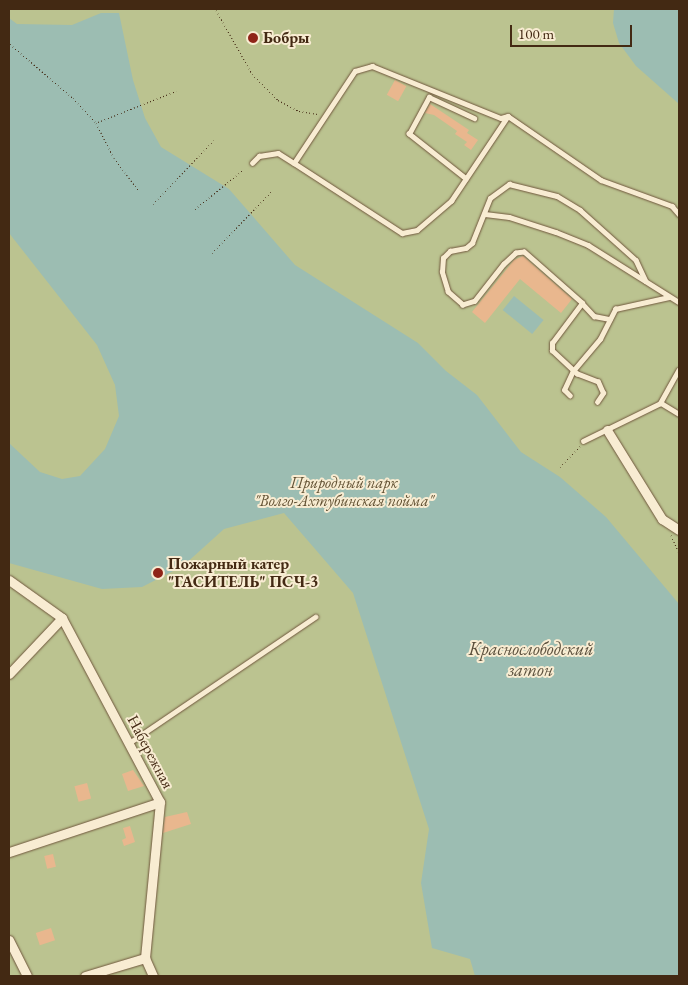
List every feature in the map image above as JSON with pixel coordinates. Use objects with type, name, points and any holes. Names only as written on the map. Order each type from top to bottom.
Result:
[{"type":"street","points":[[606,430],[662,520],[679,530]]},
{"type":"street","name":"Набережная","points":[[9,580],[62,618],[160,802],[145,958],[153,976]]},
{"type":"street","points":[[9,674],[62,618]]},
{"type":"street","points":[[9,852],[160,802]]},
{"type":"street","points":[[9,940],[27,976]]},
{"type":"street","points":[[85,976],[145,958]]},
{"type":"lane","points":[[294,163],[355,71],[372,66],[502,118],[508,116]]},
{"type":"lane","points":[[466,179],[409,134],[429,97],[474,118]]},
{"type":"lane","points":[[252,163],[259,156],[278,153],[402,233],[416,230],[451,200],[508,116]]},
{"type":"lane","points":[[508,116],[602,180],[672,206],[679,214]]},
{"type":"lane","points":[[610,319],[594,316],[524,252],[516,253],[504,264],[475,301],[463,305],[448,292],[442,272],[443,258],[450,251],[466,248],[472,243],[490,198],[509,184],[557,196],[610,233],[636,260],[646,281]]},
{"type":"lane","points":[[485,214],[509,217],[556,232],[588,245],[679,302]]},
{"type":"lane","points":[[570,396],[564,390],[573,371],[600,339],[615,309],[669,297]]},
{"type":"lane","points":[[582,303],[552,343],[552,351],[573,371],[602,386],[603,393],[597,402]]},
{"type":"lane","points":[[583,441],[661,402],[679,370]]},
{"type":"lane","points":[[661,402],[679,414]]},
{"type":"lane","points":[[129,743],[315,618]]},
{"type":"path","points":[[216,10],[252,74],[278,100],[299,111],[326,115]]},
{"type":"path","points":[[10,44],[73,98],[96,123],[114,158],[139,191]]},
{"type":"path","points":[[96,123],[176,91]]},
{"type":"path","points":[[152,204],[214,140]]},
{"type":"path","points":[[195,209],[243,170]]},
{"type":"path","points":[[212,253],[271,192]]},
{"type":"path","points":[[560,467],[583,441]]},
{"type":"path","points":[[662,520],[679,553]]},
{"type":"path","points":[[252,976],[272,976]]},
{"type":"green space","name":"Природный парк \"Волго-Ахтубинская пойма\"","points":[[9,9],[679,9],[679,976],[9,976]]},
{"type":"water","points":[[614,9],[679,9],[679,104],[636,66],[619,43],[613,23]]},
{"type":"water","name":"Краснослободский затон","points":[[101,13],[119,13],[133,80],[145,118],[161,147],[229,189],[295,265],[418,343],[446,371],[477,395],[521,452],[560,477],[606,517],[679,604],[679,976],[475,976],[470,959],[432,948],[421,883],[429,829],[353,593],[284,513],[224,529],[183,566],[142,587],[102,589],[9,563],[9,443],[40,472],[62,479],[80,476],[105,449],[119,416],[115,385],[97,345],[9,233],[9,18],[17,24],[72,25]]},
{"type":"water","points":[[514,296],[544,320],[532,334],[503,310]]},
{"type":"building","points":[[395,80],[406,86],[398,101],[387,95]]},
{"type":"building","points":[[430,104],[469,130],[467,133],[478,140],[471,150],[464,145],[467,142],[455,134],[457,131],[434,115],[425,113]]},
{"type":"building","points":[[523,256],[572,299],[561,313],[520,279],[485,323],[472,312],[514,260]]},
{"type":"building","points":[[133,770],[144,786],[128,791],[122,774]]},
{"type":"building","points":[[87,783],[91,798],[79,802],[74,786]]},
{"type":"building","points":[[187,812],[191,824],[163,833],[165,817]]},
{"type":"building","points":[[130,826],[135,842],[124,846],[122,840],[126,838],[123,828]]},
{"type":"building","points":[[53,854],[56,867],[47,869],[44,856]]},
{"type":"building","points":[[51,928],[55,940],[40,945],[36,933]]},
{"type":"place","name":"Бобры","points":[[253,38]]},
{"type":"place","name":"Пожарный катер \"ГАСИТЕЛЬ\" ПСЧ-3","points":[[158,573]]}]
